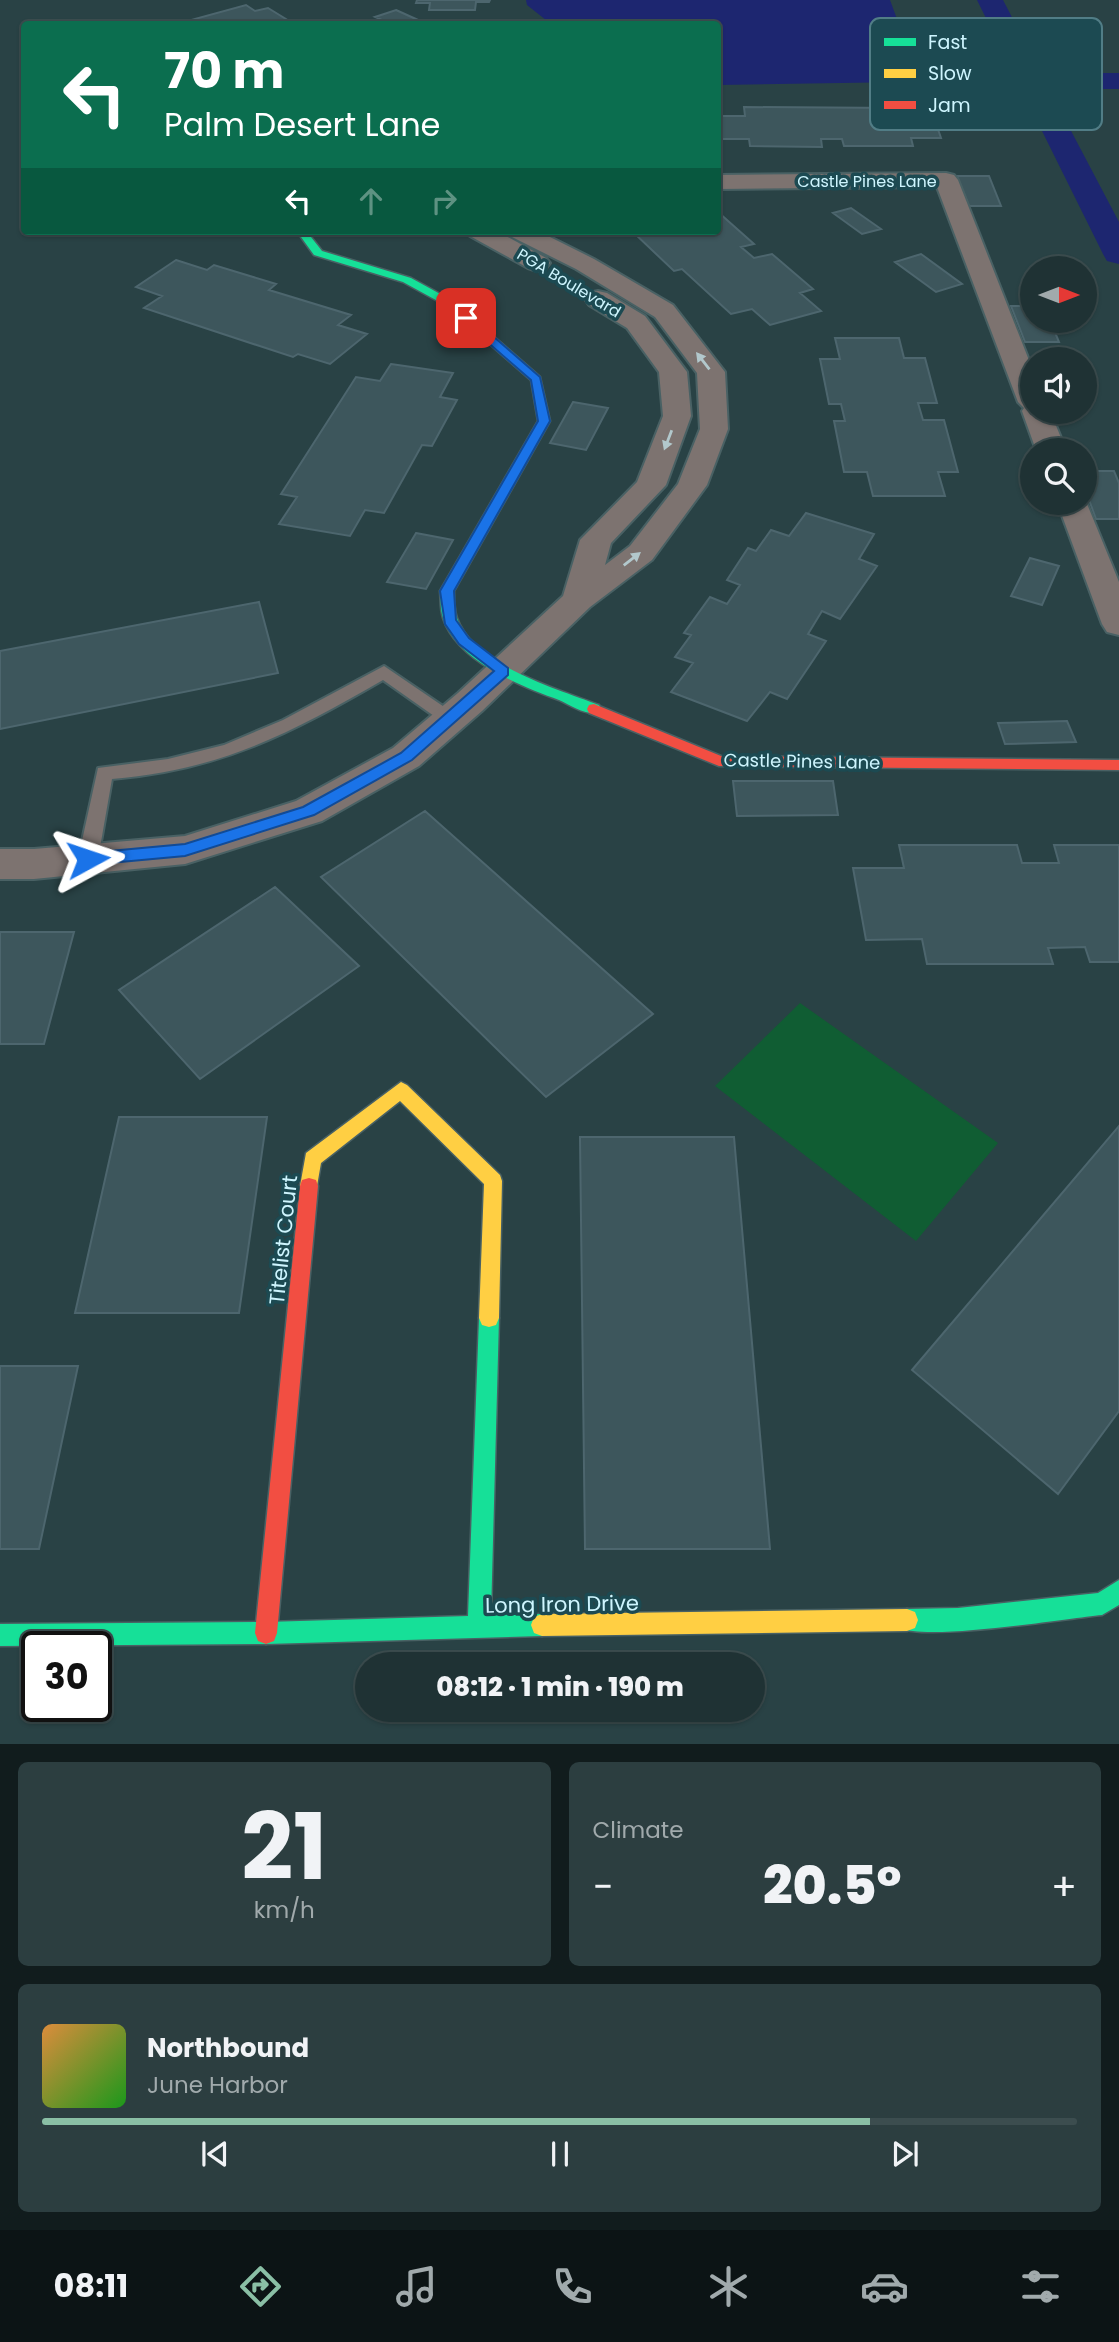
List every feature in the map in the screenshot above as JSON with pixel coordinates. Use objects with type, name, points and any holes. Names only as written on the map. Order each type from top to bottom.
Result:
[{"type":"street","name":"Castle Pines Lane","points":[[721,182],[946,180],[1020,371]]},
{"type":"street","name":"Castle Pines Lane","points":[[307,235],[318,253],[407,280],[449,303],[536,379],[544,421],[447,591],[450,621],[464,641],[503,671],[719,761],[1119,765]]},
{"type":"street","name":"PGA Boulevard","points":[[487,235],[636,322],[673,372],[677,416],[651,485],[596,540],[578,600]]},
{"type":"street","name":"PGA Boulevard","points":[[0,864],[185,850],[309,811],[406,757],[578,600],[640,553],[692,485],[714,429],[711,372],[664,312],[585,264],[527,235]]},
{"type":"street","points":[[1077,515],[1119,624]]},
{"type":"street","name":"Titelist Court","points":[[266,1633],[312,1158],[401,1090],[494,1181],[479,1626]]},
{"type":"street","name":"Long Iron Drive","points":[[0,1635],[266,1633],[479,1626],[958,1619],[1102,1604],[1119,1591]]},
{"type":"lane","points":[[88,859],[104,773],[145,770],[229,751],[302,718],[384,672],[450,719]]},
{"type":"green space","points":[[800,1003],[998,1143],[916,1241],[715,1086]]},
{"type":"shaded area","points":[[526,0],[890,0],[897,18],[870,18],[870,83],[721,85],[721,21],[547,21],[527,5]]},
{"type":"building","points":[[417,0],[490,0],[476,2],[475,10],[429,10],[430,3],[416,3]]},
{"type":"building","points":[[246,5],[255,11],[268,8],[289,21],[193,21]]},
{"type":"building","points":[[396,10],[420,21],[384,21],[375,17]]},
{"type":"building","points":[[744,107],[870,108],[870,130],[938,130],[941,138],[911,138],[913,146],[844,146],[842,139],[821,139],[822,147],[750,146],[749,139],[721,139],[721,116],[745,116]]},
{"type":"building","points":[[957,176],[989,176],[1001,206],[969,206]]},
{"type":"building","points":[[851,208],[881,229],[862,234],[833,213]]},
{"type":"building","points":[[721,215],[754,244],[741,247],[754,258],[772,254],[813,289],[800,293],[821,311],[770,325],[752,309],[731,314],[682,269],[674,271],[636,235],[721,235]]},
{"type":"building","points":[[157,235],[217,235],[217,236]]},
{"type":"building","points":[[921,254],[962,284],[936,292],[895,262]]},
{"type":"building","points":[[176,260],[207,270],[214,265],[276,284],[269,290],[351,315],[338,325],[367,334],[330,364],[298,354],[293,357],[144,308],[162,296],[136,287]]},
{"type":"building","points":[[1011,306],[1020,306],[1020,329]]},
{"type":"building","points":[[1022,333],[1055,333],[1059,342],[1025,342]]},
{"type":"building","points":[[835,338],[899,338],[904,358],[925,358],[937,403],[918,403],[923,420],[944,420],[958,472],[938,472],[945,496],[873,496],[867,472],[844,472],[834,421],[845,421],[841,404],[829,404],[820,359],[840,359]]},
{"type":"building","points":[[391,364],[453,373],[440,397],[457,400],[432,446],[422,445],[384,513],[365,510],[350,536],[279,524],[297,497],[281,494],[356,377],[380,381]]},
{"type":"building","points":[[573,402],[608,408],[586,450],[550,443]]},
{"type":"building","points":[[1097,471],[1114,471],[1119,483],[1119,519],[1096,519]]},
{"type":"building","points":[[806,513],[874,534],[859,559],[877,566],[840,619],[822,611],[808,634],[826,641],[787,699],[770,692],[747,721],[671,692],[693,663],[675,657],[691,635],[684,633],[710,597],[727,604],[740,585],[727,580],[748,548],[756,551],[771,530],[789,536]]},
{"type":"building","points":[[416,533],[453,540],[426,589],[387,582]]},
{"type":"building","points":[[1030,558],[1059,566],[1042,605],[1011,596]]},
{"type":"building","points":[[259,602],[278,673],[0,729],[0,651]]},
{"type":"building","points":[[1067,721],[1076,742],[1005,744],[998,723]]},
{"type":"building","points":[[733,781],[833,781],[838,815],[737,816]]},
{"type":"building","points":[[425,811],[653,1014],[546,1097],[321,877]]},
{"type":"building","points":[[899,845],[1017,845],[1022,863],[1059,863],[1054,845],[1119,845],[1119,962],[1090,962],[1085,947],[1048,948],[1053,964],[927,964],[922,939],[866,940],[853,868],[904,868]]},
{"type":"building","points":[[275,887],[359,966],[200,1079],[119,990]]},
{"type":"building","points":[[0,932],[74,932],[44,1044],[0,1044]]},
{"type":"building","points":[[119,1117],[267,1117],[239,1313],[75,1313]]},
{"type":"building","points":[[1119,1126],[1119,1411],[1058,1494],[912,1370]]},
{"type":"building","points":[[580,1137],[734,1137],[770,1549],[585,1549]]},
{"type":"building","points":[[0,1366],[78,1366],[39,1549],[0,1549]]},
{"type":"waterway","points":[[990,0],[999,18]]},
{"type":"waterway","points":[[1102,81],[1119,81]]},
{"type":"waterway","points":[[1056,130],[1119,254]]},
{"type":"traffic: fast","points":[[307,235],[318,253],[407,280],[449,303],[536,379],[544,421],[447,591],[448,612],[450,620],[463,639],[478,654],[496,666],[515,677],[594,709]]},
{"type":"traffic: fast","points":[[479,1626],[489,1318]]},
{"type":"traffic: fast","points":[[907,1620],[958,1619],[1102,1604],[1119,1591]]},
{"type":"traffic: fast","points":[[0,1635],[266,1633],[542,1625]]},
{"type":"traffic: slow","points":[[309,1186],[312,1159],[401,1090],[493,1181],[489,1318]]},
{"type":"traffic: slow","points":[[542,1625],[907,1620]]},
{"type":"traffic: jam","points":[[594,709],[719,761],[1119,765]]},
{"type":"traffic: jam","points":[[266,1633],[309,1186]]},
{"type":"route","points":[[88,859],[185,850],[309,811],[406,757],[503,671],[464,641],[450,621],[447,591],[544,421],[536,379],[466,318]]}]
